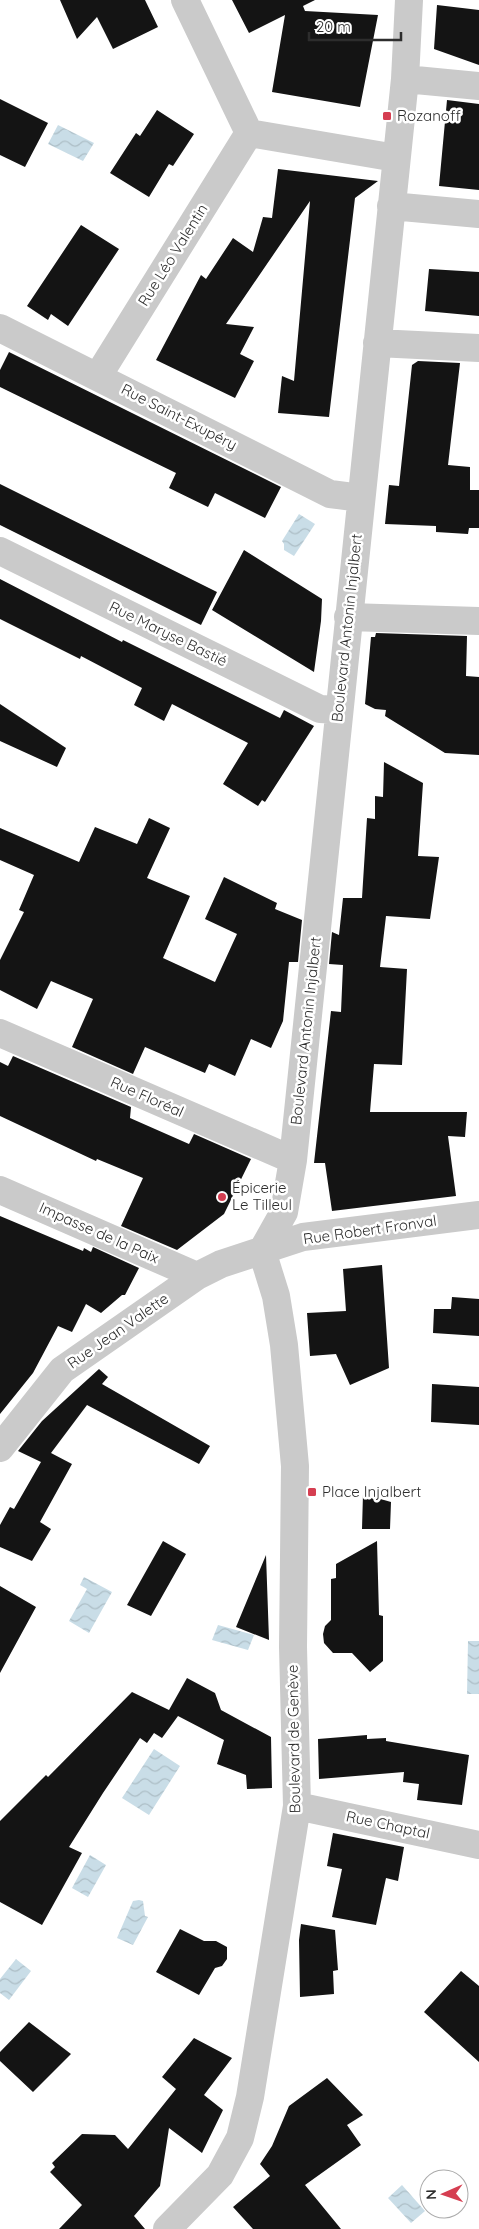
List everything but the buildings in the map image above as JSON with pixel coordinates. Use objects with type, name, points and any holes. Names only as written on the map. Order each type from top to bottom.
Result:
[{"type":"street","points":[[185,0],[248,133],[396,158]]},
{"type":"street","name":"Boulevard Antonin Injalbert","points":[[262,1251],[284,1212],[293,1160],[338,710],[405,79],[409,0]]},
{"type":"street","points":[[405,79],[479,86]]},
{"type":"street","name":"Rue Léo Valentin","points":[[98,376],[248,133]]},
{"type":"street","points":[[391,206],[479,214]]},
{"type":"street","name":"Rue Saint-Exupéry","points":[[0,328],[330,494],[361,498]]},
{"type":"street","points":[[377,343],[479,348]]},
{"type":"street","name":"Rue Maryse Bastié","points":[[0,551],[320,709],[338,710]]},
{"type":"street","points":[[348,617],[479,621]]},
{"type":"street","name":"Rue Floréal","points":[[0,1033],[293,1160]]},
{"type":"street","name":"Impasse de la Paix","points":[[0,1190],[197,1276]]},
{"type":"street","name":"Rue Robert Fronval","points":[[262,1251],[302,1237],[479,1215]]},
{"type":"street","name":"Rue Jean Valette","points":[[0,1448],[62,1370],[197,1276],[222,1264],[262,1251]]},
{"type":"street","name":"Boulevard de Genève","points":[[167,2229],[220,2175],[240,2138],[253,2077],[297,1806],[293,1647],[295,1466],[284,1345],[276,1296],[262,1251]]},
{"type":"street","name":"Rue Chaptal","points":[[297,1806],[479,1845]]},
{"type":"water","points":[[58,125],[94,143],[83,161],[48,144]]},
{"type":"water","points":[[299,514],[315,524],[294,556],[284,550],[282,541]]},
{"type":"water","points":[[84,1577],[112,1592],[89,1633],[69,1621],[87,1589],[80,1585]]},
{"type":"water","points":[[218,1625],[254,1635],[248,1650],[212,1640]]},
{"type":"water","points":[[468,1641],[479,1641],[479,1694],[467,1694]]},
{"type":"water","points":[[154,1749],[180,1766],[149,1815],[122,1798]]},
{"type":"water","points":[[90,1855],[106,1865],[88,1897],[72,1888]]},
{"type":"water","points":[[133,1901],[143,1901],[145,1916],[148,1917],[133,1945],[117,1938]]},
{"type":"water","points":[[16,1959],[31,1971],[9,2000],[0,1993],[0,1979]]},
{"type":"water","points":[[402,2185],[419,2204],[419,2216],[411,2223],[388,2198]]},
{"type":"place","name":"Rozanoff","points":[[387,116]]},
{"type":"place","name":"Épicerie Le Tilleul","points":[[222,1197]]},
{"type":"place","name":"Place Injalbert","points":[[312,1492]]}]
